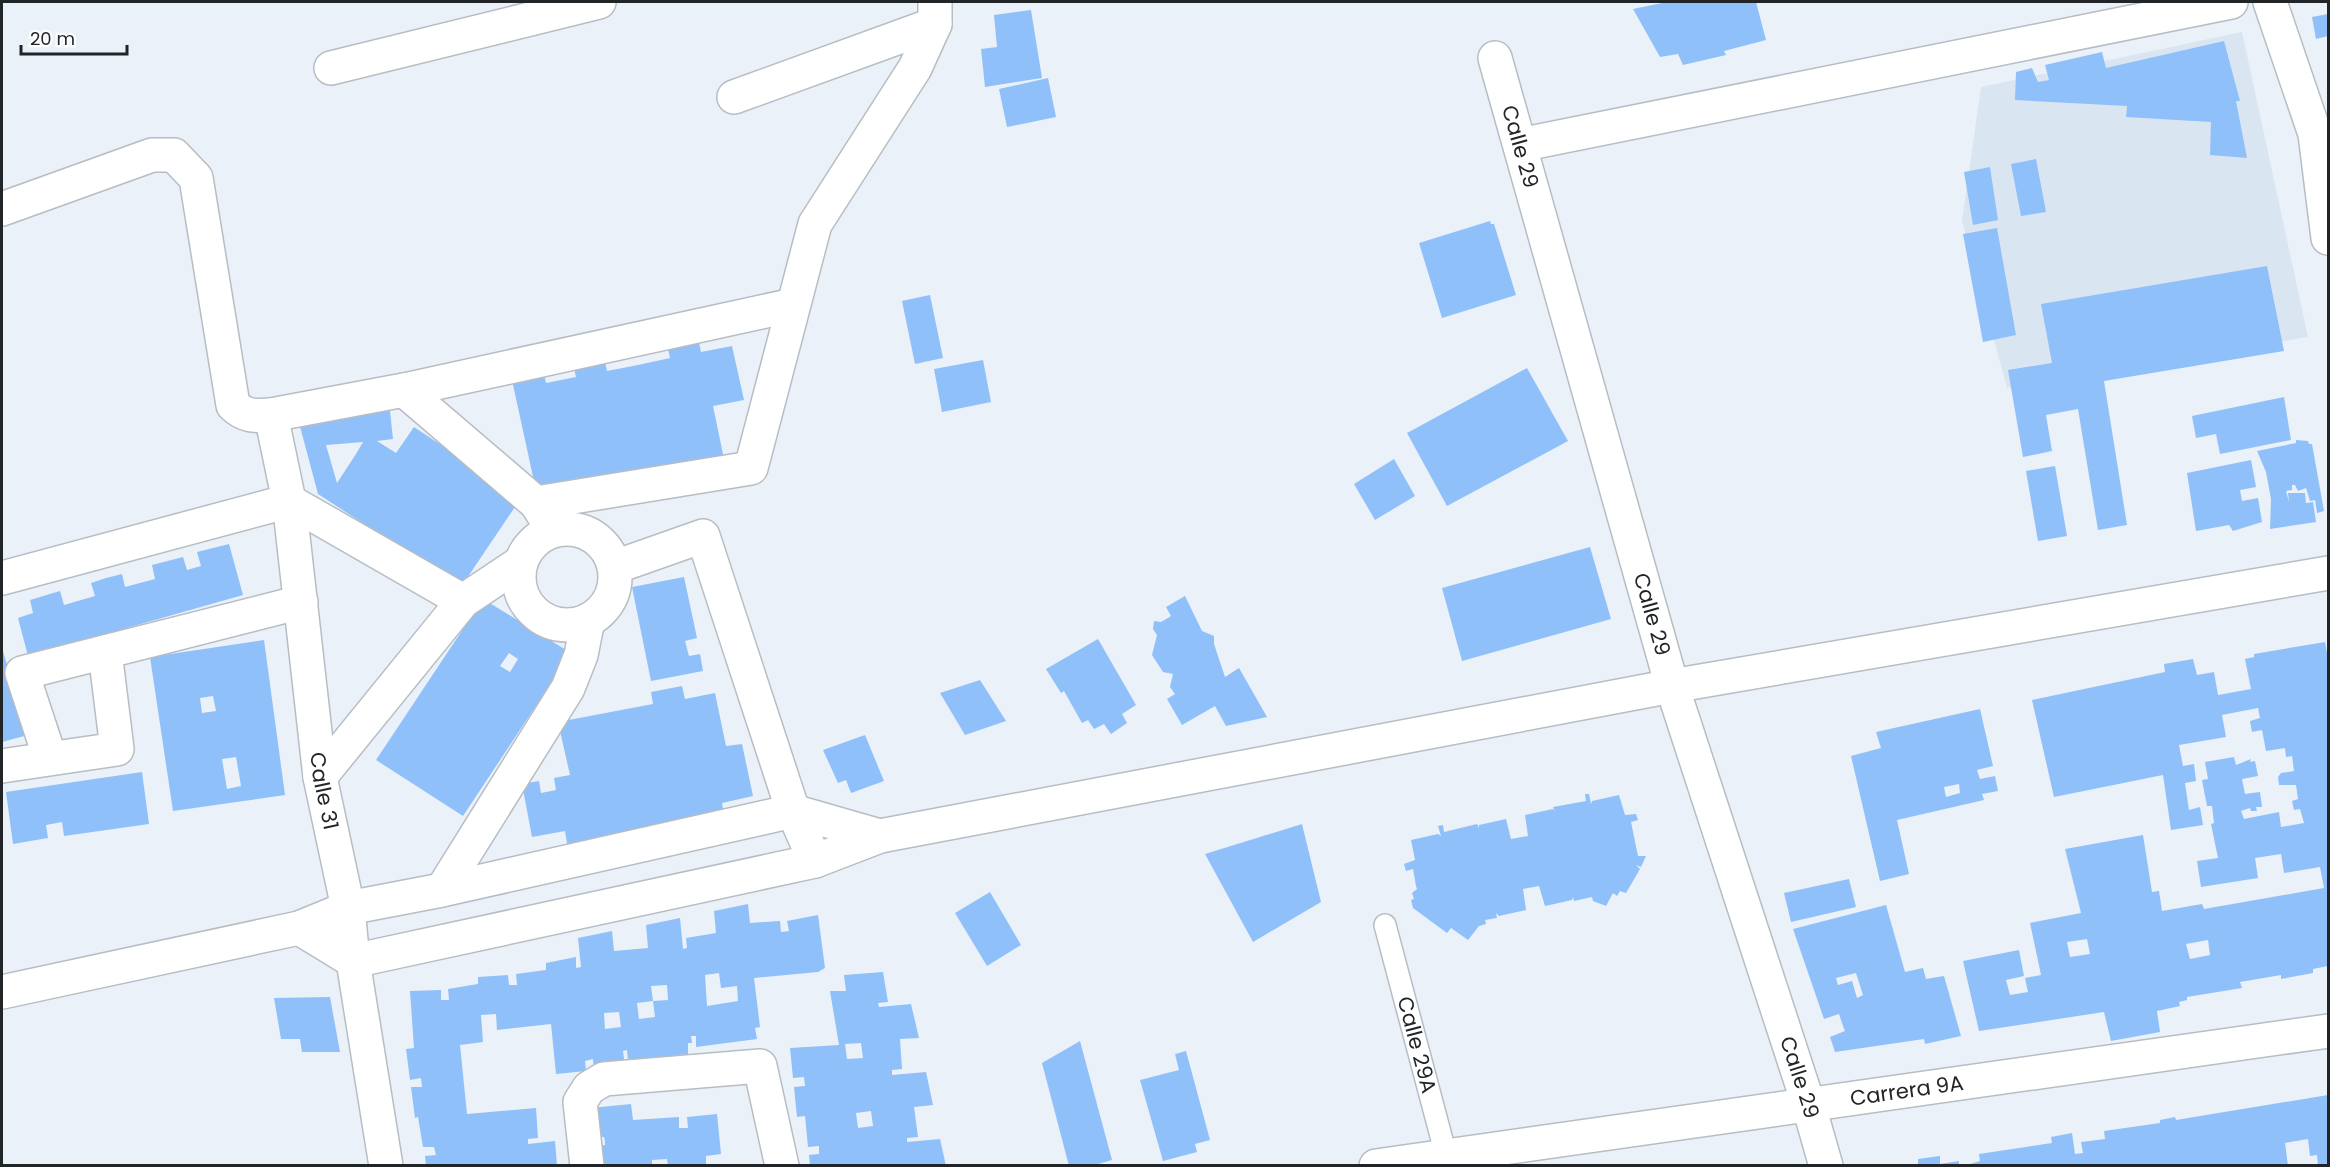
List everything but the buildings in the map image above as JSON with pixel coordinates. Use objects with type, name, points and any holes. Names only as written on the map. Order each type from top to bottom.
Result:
[{"type":"street","points":[[331,68],[599,2]]},
{"type":"street","points":[[1520,145],[2231,2]]},
{"type":"street","points":[[2270,2],[2315,134],[2328,238]]},
{"type":"street","points":[[734,97],[935,13]]},
{"type":"street","points":[[536,503],[751,468],[815,224],[915,68],[935,13]]},
{"type":"street","name":"Calle 29","points":[[1495,58],[1672,686],[1808,1104],[1826,1166]]},
{"type":"street","points":[[2,209],[152,155],[174,155],[196,178],[233,405],[240,413],[251,416],[272,415],[404,390],[793,306]]},
{"type":"street","points":[[404,390],[536,503],[553,530]]},
{"type":"street","name":"Calle 31","points":[[272,415],[289,501],[320,777],[348,908],[353,961],[386,1166]]},
{"type":"street","points":[[2,578],[289,501],[463,601]]},
{"type":"street","points":[[569,528],[585,531],[609,552],[615,567],[615,583],[611,598],[602,612],[573,625],[558,625],[542,619],[530,609],[522,595],[518,579],[520,563],[527,549],[538,537],[553,530],[569,528]]},
{"type":"street","points":[[615,567],[703,536],[794,811],[815,861]]},
{"type":"street","points":[[320,777],[463,601],[520,563]]},
{"type":"street","points":[[299,928],[353,961],[815,861],[880,836],[1672,686],[2328,573]]},
{"type":"street","points":[[50,758],[22,672],[301,602]]},
{"type":"street","points":[[442,890],[568,688],[581,655],[588,620]]},
{"type":"street","points":[[2,766],[117,749],[105,652]]},
{"type":"street","points":[[2,992],[299,928],[348,908],[442,890],[794,811],[880,836]]},
{"type":"street","name":"Carrera 9A","points":[[1376,1166],[1447,1160],[1808,1104],[2328,1031]]},
{"type":"street","points":[[587,1166],[580,1102],[589,1088],[604,1079],[760,1066],[782,1166]]},
{"type":"lane","name":"Calle 29A","points":[[1385,925],[1447,1160]]},
{"type":"shaded area","points":[[2242,32],[2308,337],[2007,388],[1962,221],[1981,87]]}]
